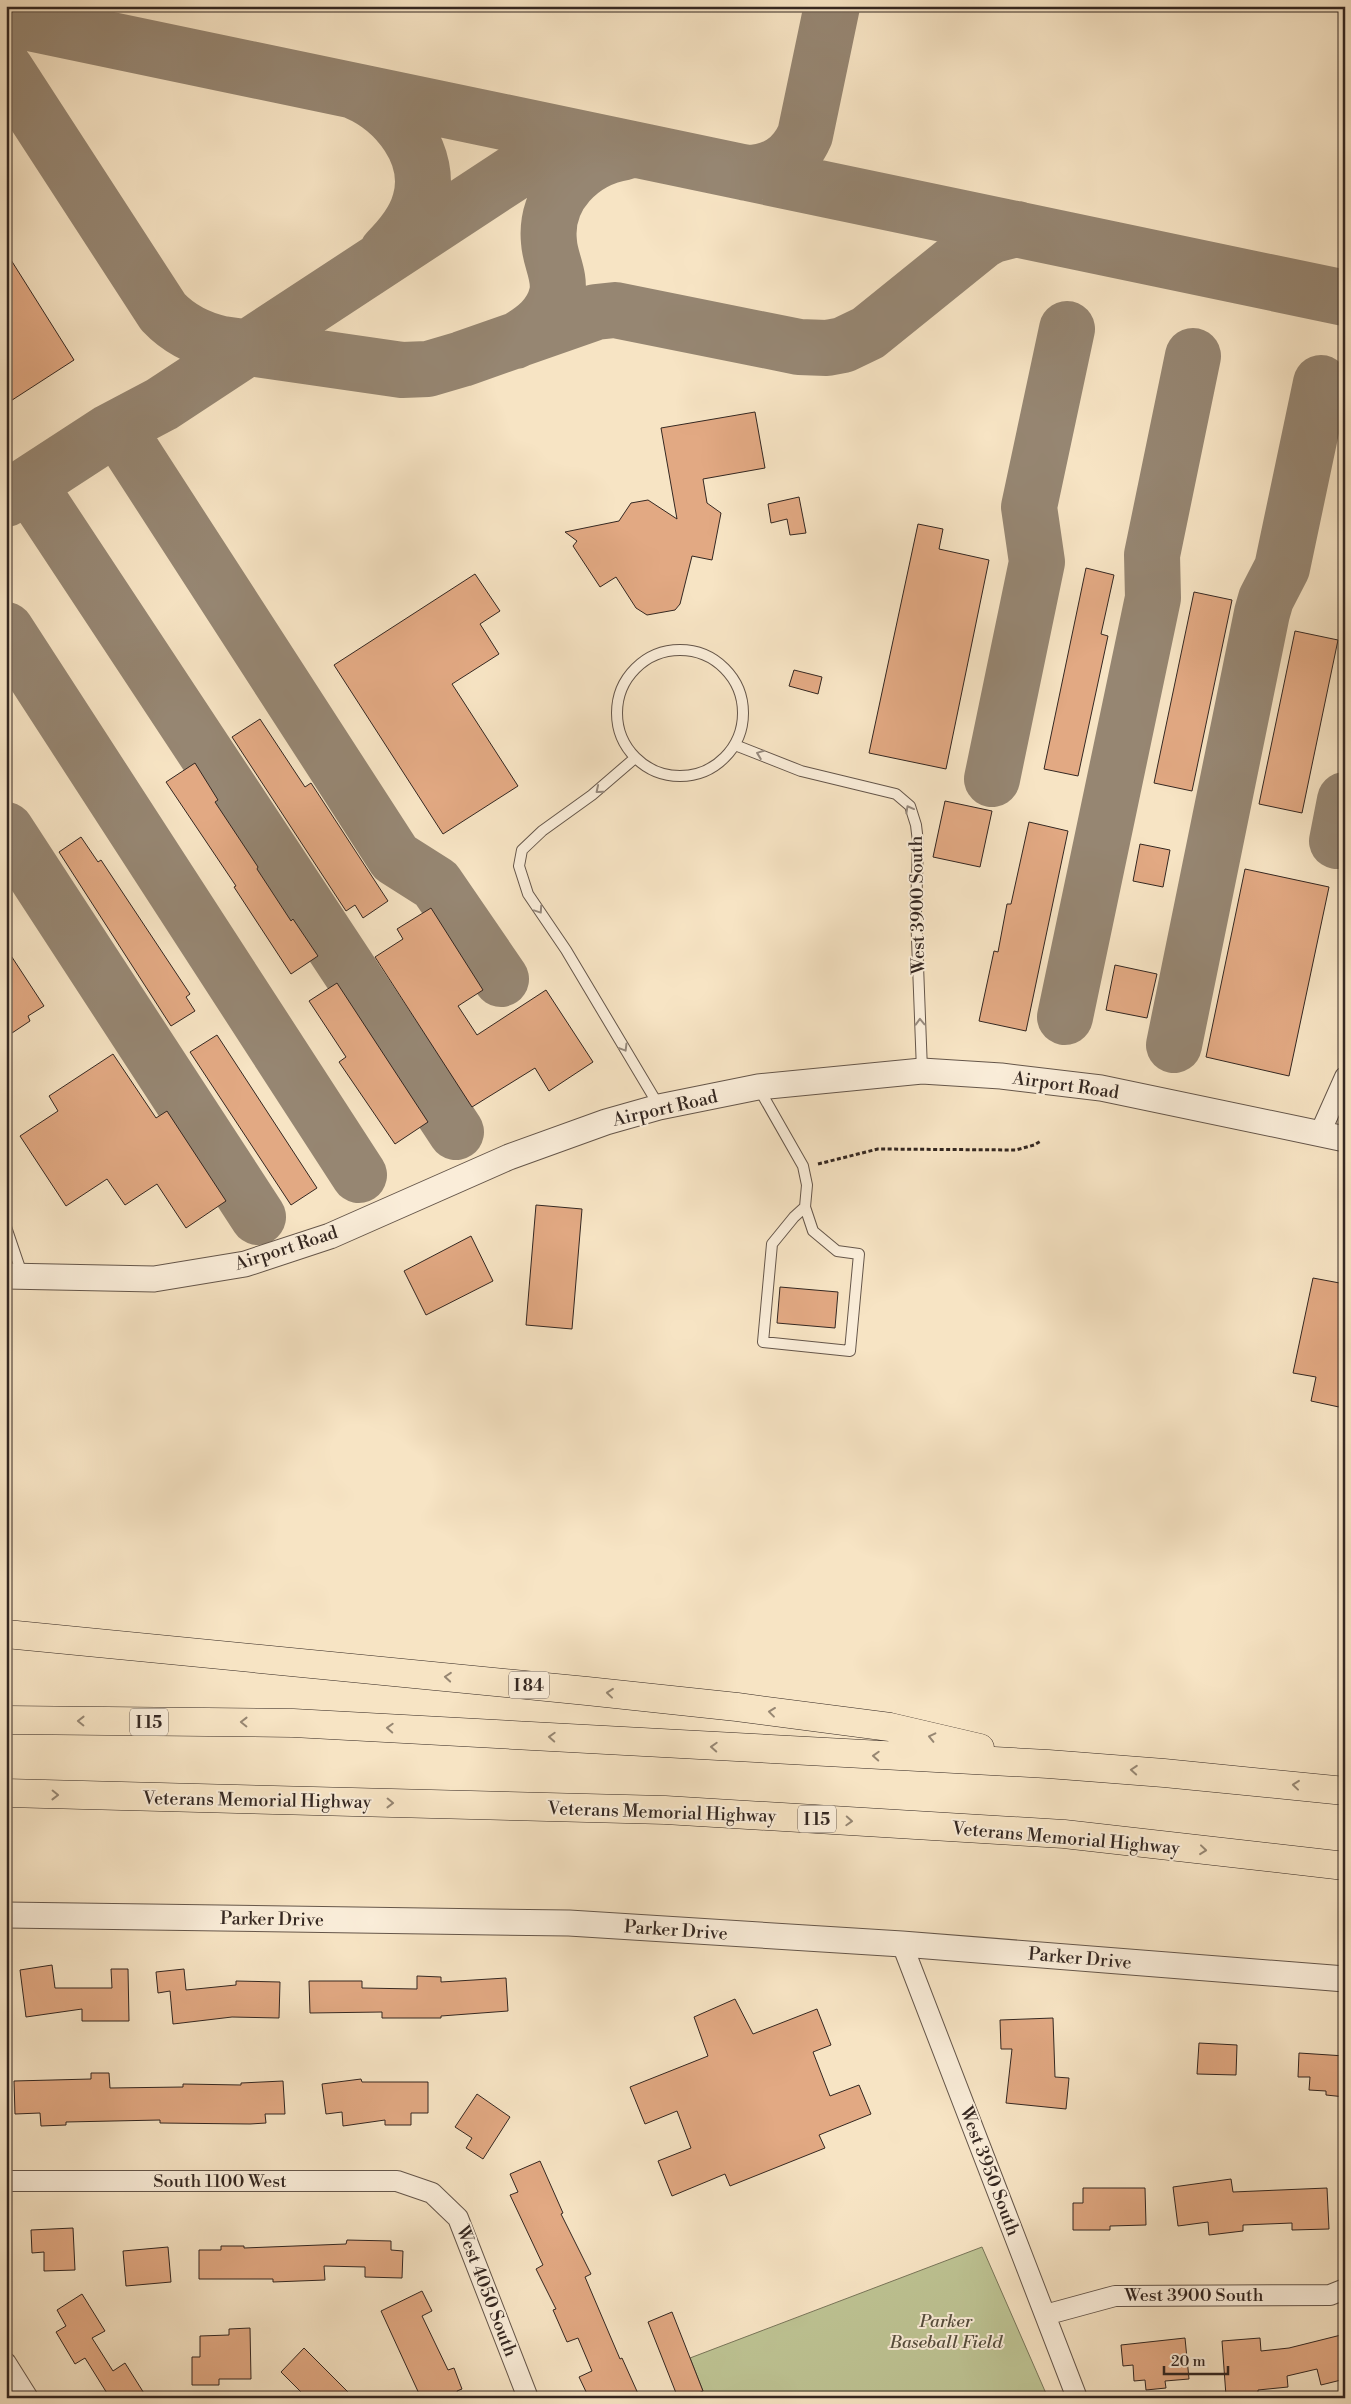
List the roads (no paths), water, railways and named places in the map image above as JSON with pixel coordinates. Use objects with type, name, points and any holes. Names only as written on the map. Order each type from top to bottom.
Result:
[{"type":"highway","name":"I 84","points":[[6,1634],[577,1690],[747,1709],[890,1727],[1048,1764]]},
{"type":"highway","name":"I 15","points":[[6,1720],[293,1723],[1048,1764],[1164,1773],[1345,1791]]},
{"type":"highway","name":"Veterans Memorial Highway","points":[[6,1793],[665,1810],[1064,1834],[1345,1866]]},
{"type":"street","name":"Airport Road","points":[[15,1277],[154,1279],[244,1264],[330,1236],[509,1157],[606,1122],[659,1107],[758,1087],[922,1071],[1001,1076],[1101,1088],[1345,1138]]},
{"type":"street","points":[[1320,1133],[1345,1076]]},
{"type":"street","name":"Parker Drive","points":[[6,1915],[569,1923],[902,1944],[1345,1979]]},
{"type":"street","name":"West 3950 South","points":[[902,1944],[1077,2398]]},
{"type":"street","name":"South 1100 West","points":[[6,2182],[397,2180],[432,2193]]},
{"type":"street","name":"West 4050 South","points":[[432,2193],[458,2218],[528,2398]]},
{"type":"street","name":"West 3900 South","points":[[1046,2315],[1115,2296],[1330,2295],[1345,2288]]},
{"type":"street","points":[[6,2363],[28,2398]]},
{"type":"lane","points":[[684,649],[704,653],[720,663],[733,677],[741,693],[744,711],[742,728],[735,745],[723,760],[707,770],[689,776],[669,776],[651,770],[635,758],[625,745],[619,729],[616,708],[621,688],[633,670],[647,658],[665,650],[684,649]]},
{"type":"lane","name":"West 3900 South","points":[[735,745],[801,771],[870,786],[896,794],[910,806],[916,824],[918,842],[916,913],[922,1071]]},
{"type":"lane","points":[[635,758],[592,795],[542,831],[529,843],[522,850],[519,866],[528,894],[566,950],[659,1107]]},
{"type":"lane","points":[[758,1087],[803,1166],[807,1185],[805,1207],[813,1231],[837,1251],[859,1254],[850,1351],[763,1342],[772,1244],[794,1216],[805,1207]]},
{"type":"lane","points":[[6,1227],[15,1277]]},
{"type":"park label","name":"Parker Baseball Field","points":[[946,2331]]}]
